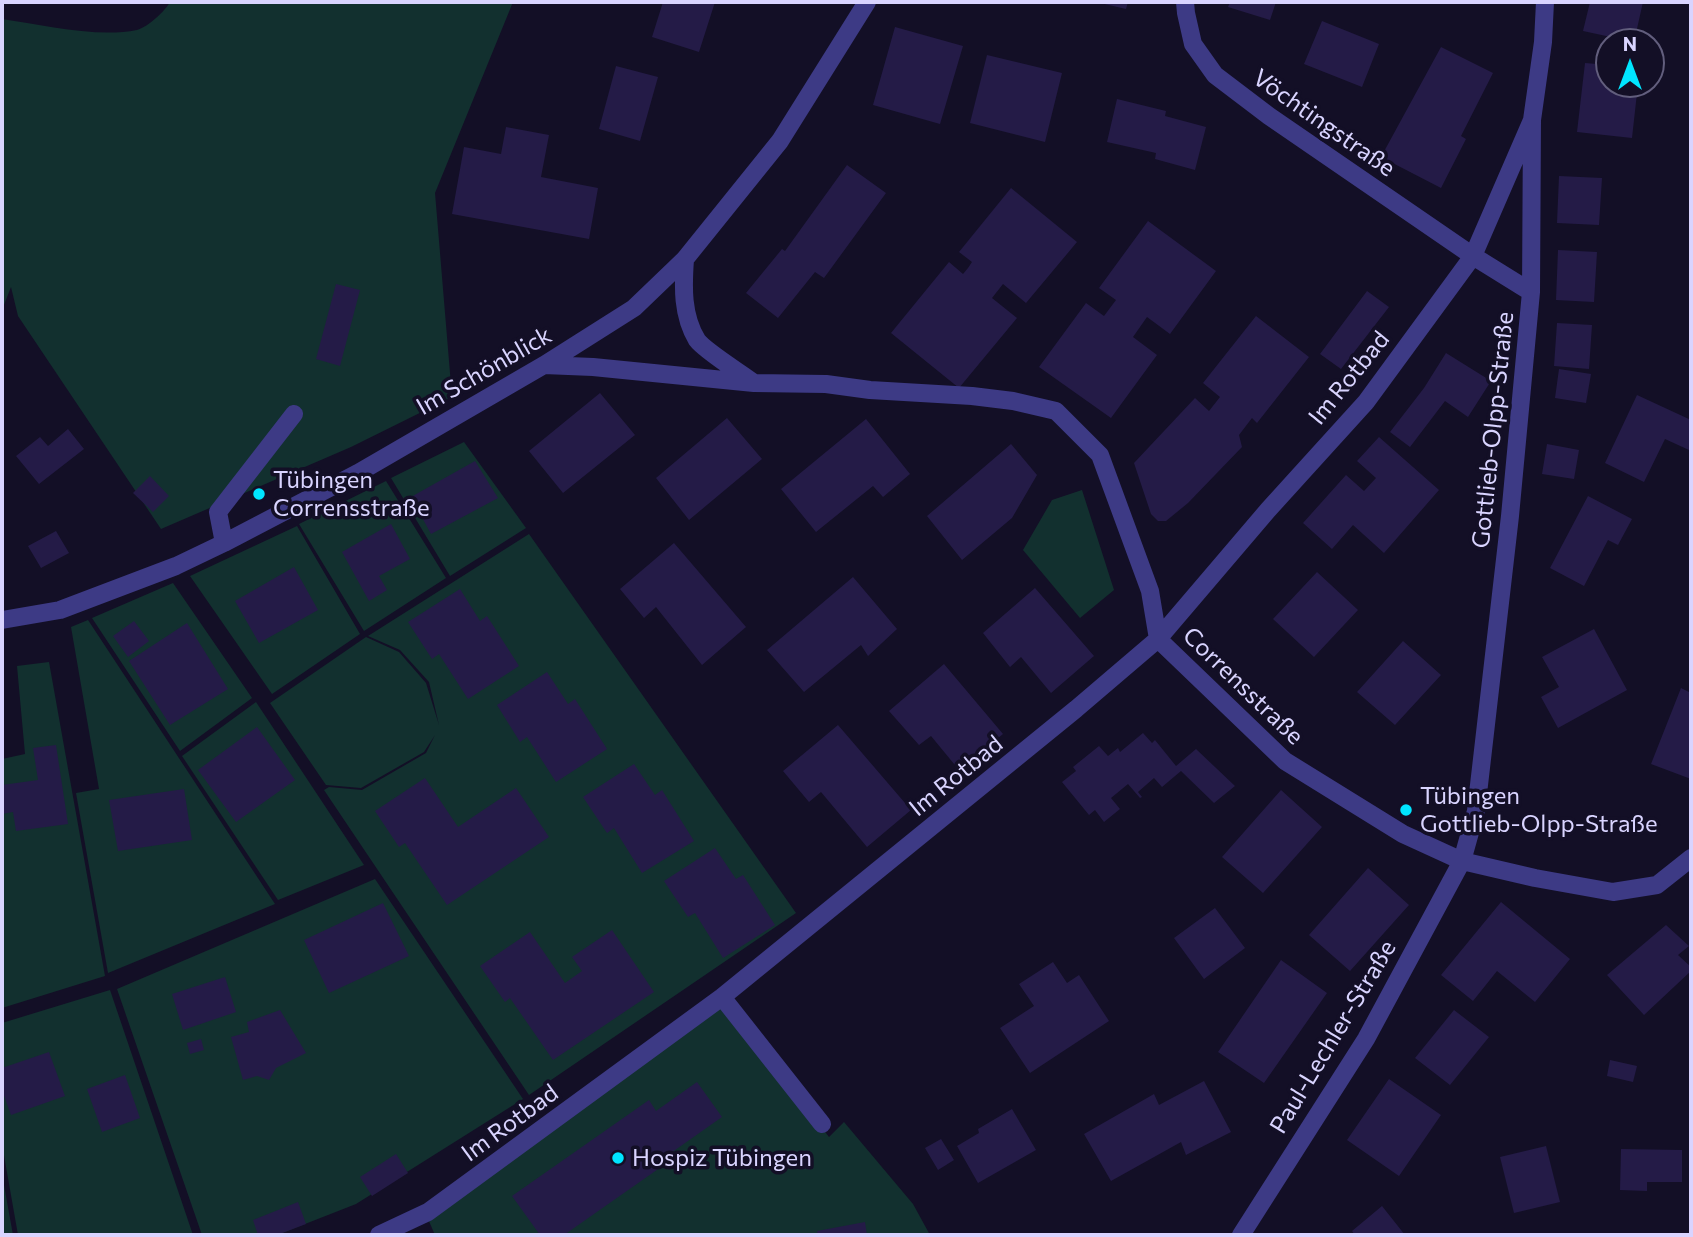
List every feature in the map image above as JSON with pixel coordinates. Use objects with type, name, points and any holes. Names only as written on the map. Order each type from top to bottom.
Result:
[{"type":"street","name":"Im Schönblick","points":[[2,620],[60,610],[176,566],[224,543],[358,473],[544,365],[634,308],[685,259],[780,141],[867,2]]},
{"type":"street","name":"Vöchtingstraße","points":[[1185,2],[1194,44],[1215,75],[1269,116],[1473,256]]},
{"type":"street","name":"Gottlieb-Olpp-Straße","points":[[1462,861],[1476,811],[1510,516],[1531,292],[1532,120],[1543,42],[1545,2]]},
{"type":"street","name":"Im Rotbad","points":[[387,1232],[428,1212],[722,997],[845,899],[1158,639],[1268,510],[1366,402],[1473,256],[1532,120]]},
{"type":"street","points":[[1473,256],[1531,292]]},
{"type":"street","points":[[685,259],[683,296],[689,321],[698,341],[754,383]]},
{"type":"street","name":"Corrensstraße","points":[[544,365],[604,368],[754,383],[826,384],[870,390],[972,396],[1013,401],[1056,411],[1100,455],[1150,591],[1158,639],[1284,761],[1403,834],[1462,861],[1613,892],[1657,885],[1691,858]]},
{"type":"street","points":[[224,543],[218,512],[294,414]]},
{"type":"street","name":"Paul-Lechler-Straße","points":[[1241,1235],[1366,1039],[1462,861]]},
{"type":"street","points":[[722,997],[822,1124]]},
{"type":"green space","points":[[170,2],[513,2],[435,193],[452,397],[351,447],[161,529],[18,316],[11,287],[2,310],[2,19],[70,30],[121,32],[146,26]]},
{"type":"green space","points":[[464,442],[526,528],[450,576],[391,478]]},
{"type":"green space","points":[[386,481],[446,578],[364,631],[299,524]]},
{"type":"green space","points":[[1082,490],[1114,590],[1080,618],[1023,550],[1052,500]]},
{"type":"green space","points":[[297,526],[360,634],[272,694],[190,576]]},
{"type":"green space","points":[[529,534],[796,913],[529,1095],[324,790],[329,787],[362,790],[426,753],[435,735],[424,752],[361,788],[326,785],[270,703],[366,637],[399,652],[426,683],[439,725],[429,682],[400,650],[368,636]]},
{"type":"green space","points":[[173,583],[252,698],[180,751],[92,618]]},
{"type":"green space","points":[[88,620],[275,904],[108,973],[76,793],[99,789],[71,627]]},
{"type":"green space","points":[[49,662],[105,976],[2,1008],[2,759],[25,754],[17,666]]},
{"type":"green space","points":[[256,702],[364,865],[278,900],[182,756]]},
{"type":"green space","points":[[375,879],[523,1099],[356,1204],[277,1235],[202,1235],[117,989]]},
{"type":"green space","points":[[110,990],[193,1235],[18,1235],[2,1144],[2,1023]]},
{"type":"green space","points":[[722,997],[829,1137],[844,1122],[913,1204],[930,1235],[435,1235],[425,1212]]},
{"type":"green space","points":[[2,1174],[13,1235],[2,1235]]},
{"type":"building","points":[[663,2],[715,2],[699,52],[652,37]]},
{"type":"building","points":[[1096,2],[1128,2],[1126,9]]},
{"type":"building","points":[[1230,2],[1276,2],[1270,20],[1228,7]]},
{"type":"building","points":[[1590,2],[1643,2],[1637,28],[1595,28],[1595,34],[1583,31]]},
{"type":"building","points":[[1322,21],[1379,44],[1362,87],[1304,64]]},
{"type":"building","points":[[895,27],[963,46],[940,124],[873,105]]},
{"type":"building","points":[[1441,47],[1493,73],[1461,136],[1466,139],[1441,188],[1381,157]]},
{"type":"building","points":[[987,55],[1062,73],[1045,142],[970,123]]},
{"type":"building","points":[[1585,63],[1595,64],[1595,98],[1636,98],[1632,138],[1577,132]]},
{"type":"building","points":[[616,66],[658,77],[640,141],[599,129]]},
{"type":"building","points":[[1117,99],[1166,111],[1165,116],[1206,127],[1195,170],[1155,159],[1156,153],[1107,142]]},
{"type":"building","points":[[506,127],[549,135],[541,177],[598,188],[589,239],[452,214],[464,147],[501,154]]},
{"type":"building","points":[[847,165],[886,193],[824,278],[815,272],[778,318],[746,293],[782,249],[785,251]]},
{"type":"building","points":[[1559,176],[1602,178],[1599,225],[1557,223]]},
{"type":"building","points":[[1011,188],[1077,242],[1026,303],[1003,284],[992,298],[1017,318],[959,388],[891,333],[949,262],[963,274],[968,268],[972,262],[959,252]]},
{"type":"building","points":[[1148,221],[1216,271],[1170,334],[1147,317],[1133,337],[1157,355],[1111,418],[1039,367],[1086,303],[1104,316],[1116,300],[1099,288]]},
{"type":"building","points":[[1558,250],[1597,252],[1594,302],[1556,300]]},
{"type":"building","points":[[336,284],[360,290],[340,366],[316,359]]},
{"type":"building","points":[[1367,291],[1389,307],[1341,369],[1320,354]]},
{"type":"building","points":[[1256,316],[1309,357],[1257,423],[1252,418],[1239,435],[1242,447],[1188,503],[1166,521],[1158,521],[1151,514],[1134,463],[1195,398],[1209,411],[1220,397],[1203,383]]},
{"type":"building","points":[[1557,323],[1592,325],[1589,369],[1554,366]]},
{"type":"building","points":[[1446,353],[1491,381],[1468,417],[1445,401],[1410,447],[1390,432],[1424,388]]},
{"type":"building","points":[[1559,369],[1591,374],[1586,403],[1555,398]]},
{"type":"building","points":[[600,393],[635,435],[563,493],[529,451]]},
{"type":"building","points":[[1637,395],[1691,420],[1689,450],[1665,439],[1644,482],[1605,463]]},
{"type":"building","points":[[727,418],[762,459],[689,520],[656,478]]},
{"type":"building","points":[[866,419],[910,474],[883,497],[873,486],[816,532],[781,489]]},
{"type":"building","points":[[68,429],[84,449],[39,484],[16,456],[40,437],[48,446]]},
{"type":"building","points":[[1379,437],[1439,490],[1384,553],[1353,525],[1332,549],[1303,523],[1346,475],[1364,491],[1376,478],[1357,461]]},
{"type":"building","points":[[1011,444],[1037,475],[1012,518],[962,560],[927,516]]},
{"type":"building","points":[[1547,444],[1579,450],[1574,479],[1542,474]]},
{"type":"building","points":[[475,461],[498,498],[431,534],[411,497]]},
{"type":"building","points":[[150,476],[169,496],[153,512],[133,493]]},
{"type":"building","points":[[1588,496],[1632,519],[1618,545],[1608,540],[1584,586],[1550,568]]},
{"type":"building","points":[[391,524],[410,559],[379,576],[387,590],[369,601],[342,552]]},
{"type":"building","points":[[56,531],[69,553],[41,568],[28,546]]},
{"type":"building","points":[[674,543],[746,627],[702,665],[656,607],[644,618],[620,589]]},
{"type":"building","points":[[294,567],[318,610],[259,643],[235,601]]},
{"type":"building","points":[[1317,572],[1358,610],[1314,657],[1273,619]]},
{"type":"building","points":[[853,577],[897,629],[868,656],[861,645],[804,692],[767,650]]},
{"type":"building","points":[[1035,588],[1094,656],[1051,693],[1021,657],[1010,667],[983,633]]},
{"type":"building","points":[[460,589],[480,621],[487,616],[519,666],[468,699],[439,654],[432,659],[408,622]]},
{"type":"building","points":[[134,621],[149,641],[128,657],[113,636]]},
{"type":"building","points":[[187,623],[228,689],[170,725],[129,661]]},
{"type":"building","points":[[1594,629],[1627,690],[1558,728],[1541,697],[1559,687],[1542,657]]},
{"type":"building","points":[[1403,641],[1441,675],[1395,725],[1357,692]]},
{"type":"building","points":[[944,664],[1003,734],[959,770],[931,736],[919,745],[889,711]]},
{"type":"building","points":[[547,672],[568,704],[575,699],[607,749],[556,782],[527,737],[520,742],[497,705]]},
{"type":"building","points":[[1681,688],[1691,693],[1691,779],[1651,764]]},
{"type":"building","points":[[838,725],[911,810],[867,847],[821,792],[809,802],[783,771]]},
{"type":"building","points":[[257,727],[295,780],[236,822],[198,770]]},
{"type":"building","points":[[1143,733],[1152,743],[1155,740],[1176,766],[1196,749],[1235,786],[1214,803],[1181,771],[1162,787],[1154,778],[1138,792],[1142,797],[1140,798],[1128,784],[1111,798],[1120,809],[1104,822],[1095,810],[1089,815],[1062,782],[1076,771],[1073,767],[1099,746],[1108,756],[1118,748],[1120,752]]},
{"type":"building","points":[[56,745],[68,824],[16,831],[13,812],[2,814],[2,785],[38,780],[33,748]]},
{"type":"building","points":[[634,764],[655,795],[662,790],[694,841],[642,873],[614,828],[607,833],[583,797]]},
{"type":"building","points":[[425,778],[458,827],[516,788],[549,837],[447,905],[405,843],[399,847],[375,811]]},
{"type":"building","points":[[184,789],[192,840],[118,851],[109,800]]},
{"type":"building","points":[[1281,790],[1322,827],[1263,893],[1222,857]]},
{"type":"building","points":[[715,848],[736,879],[743,875],[775,925],[723,958],[695,913],[688,917],[664,881]]},
{"type":"building","points":[[1368,868],[1409,905],[1350,971],[1309,935]]},
{"type":"building","points":[[1501,902],[1570,959],[1535,1002],[1497,971],[1473,1001],[1441,975]]},
{"type":"building","points":[[383,903],[409,956],[329,993],[304,940]]},
{"type":"building","points":[[1215,908],[1245,948],[1204,979],[1174,938]]},
{"type":"building","points":[[1666,925],[1689,946],[1678,955],[1691,967],[1691,971],[1644,1015],[1607,975]]},
{"type":"building","points":[[612,930],[654,992],[553,1060],[510,998],[505,1002],[480,966],[530,932],[565,983],[582,971],[572,957]]},
{"type":"building","points":[[1281,960],[1327,993],[1264,1083],[1218,1052]]},
{"type":"building","points":[[1053,962],[1067,983],[1079,975],[1109,1021],[1030,1073],[1000,1028],[1034,1006],[1019,984]]},
{"type":"building","points":[[225,977],[236,1012],[183,1030],[172,994]]},
{"type":"building","points":[[280,1010],[306,1053],[276,1068],[269,1080],[257,1076],[243,1080],[231,1037],[249,1032],[247,1022]]},
{"type":"building","points":[[1454,1010],[1489,1037],[1450,1085],[1415,1058]]},
{"type":"building","points":[[201,1039],[204,1050],[190,1054],[187,1043]]},
{"type":"building","points":[[49,1052],[65,1096],[11,1115],[2,1090],[2,1068]]},
{"type":"building","points":[[1610,1060],[1637,1066],[1633,1082],[1607,1076]]},
{"type":"building","points":[[125,1075],[140,1118],[102,1132],[87,1089]]},
{"type":"building","points":[[1389,1079],[1441,1115],[1399,1176],[1347,1140]]},
{"type":"building","points":[[1204,1081],[1231,1132],[1186,1155],[1181,1142],[1111,1181],[1084,1134],[1154,1094],[1159,1105]]},
{"type":"building","name":"Hospiz Tübingen","points":[[697,1082],[722,1117],[668,1155],[671,1160],[564,1235],[540,1235],[512,1196],[649,1100],[656,1111]]},
{"type":"building","points":[[1012,1109],[1036,1150],[978,1183],[957,1146],[979,1133],[978,1129]]},
{"type":"building","points":[[941,1139],[954,1160],[938,1170],[925,1148]]},
{"type":"building","points":[[1546,1146],[1560,1202],[1514,1213],[1500,1157]]},
{"type":"building","points":[[1621,1149],[1682,1150],[1682,1182],[1647,1182],[1647,1191],[1620,1190]]},
{"type":"building","points":[[396,1154],[408,1173],[372,1196],[360,1177]]},
{"type":"building","points":[[298,1202],[306,1224],[277,1235],[258,1235],[253,1220]]},
{"type":"building","points":[[1382,1206],[1405,1235],[1355,1235],[1352,1231]]},
{"type":"building","points":[[865,1222],[867,1235],[818,1235],[817,1231]]},
{"type":"place","name":"Tübingen Corrensstraße","points":[[259,494]]},
{"type":"place","name":"Tübingen Gottlieb-Olpp-Straße","points":[[1406,810]]},
{"type":"place","name":"Hospiz Tübingen","points":[[618,1158]]}]
